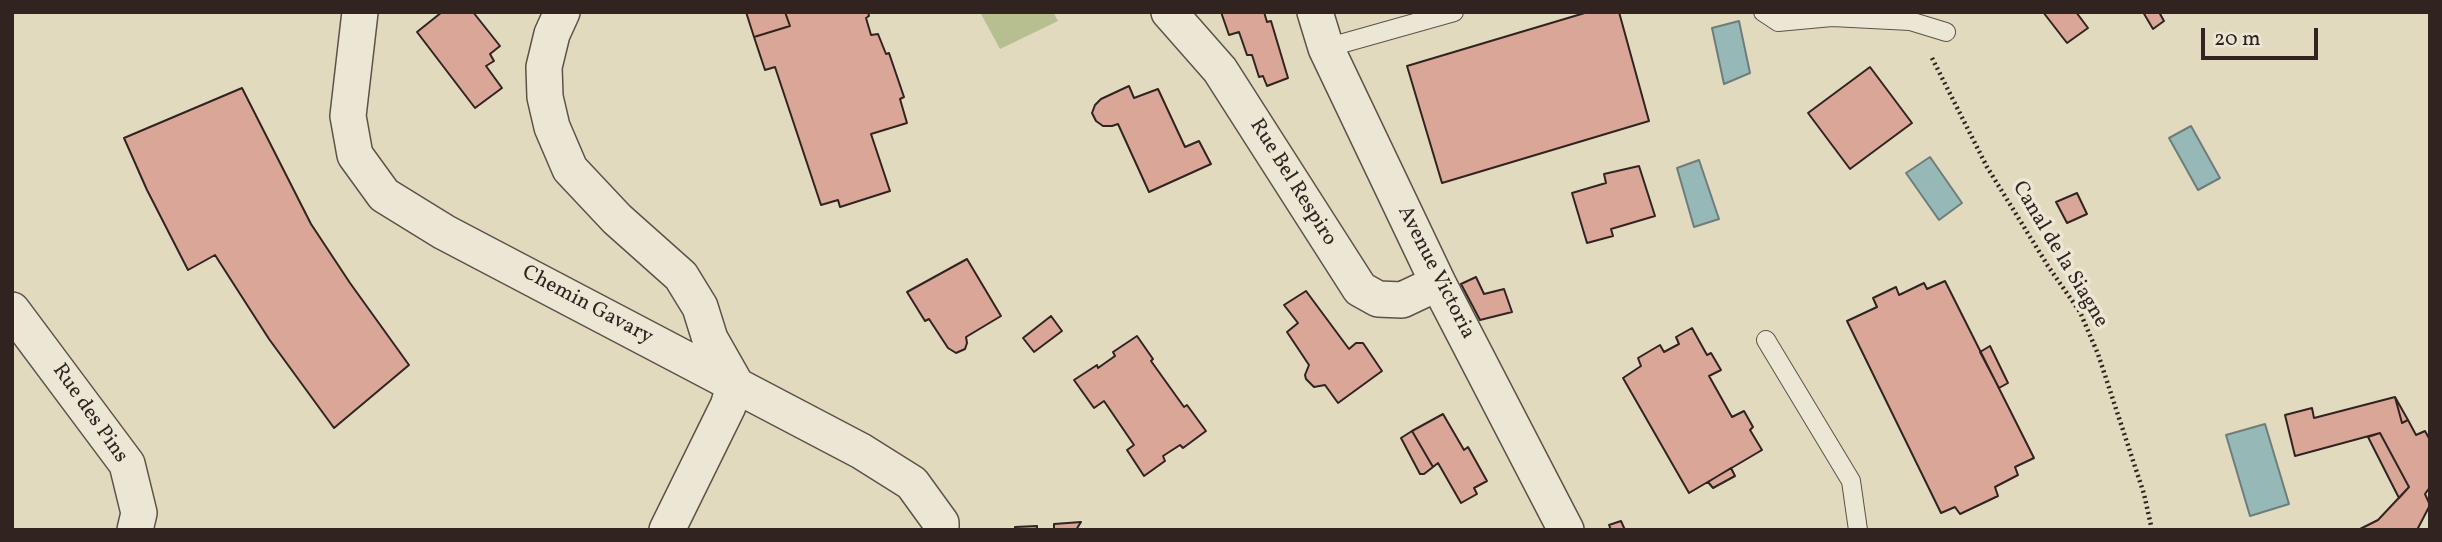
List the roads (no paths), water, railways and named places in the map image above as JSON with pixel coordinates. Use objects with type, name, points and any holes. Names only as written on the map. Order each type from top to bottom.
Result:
[{"type":"street","name":"Chemin Gavary","points":[[360,12],[348,116],[355,155],[384,195],[444,232],[861,451],[912,483],[941,523],[941,530]]},
{"type":"street","points":[[562,12],[552,34],[544,77],[552,127],[570,170],[617,219],[681,276],[700,307],[710,339],[735,383],[728,406],[667,530]]},
{"type":"street","name":"Rue Bel Respiro","points":[[1169,12],[1220,70],[1360,289],[1378,299],[1402,300],[1438,283]]},
{"type":"street","name":"Avenue Victoria","points":[[1315,12],[1326,48],[1438,283],[1566,530]]},
{"type":"street","name":"Rue des Pins","points":[[12,310],[127,464],[139,513],[135,530]]},
{"type":"lane","points":[[1326,48],[1454,12]]},
{"type":"lane","points":[[1763,12],[1777,22],[1832,17],[1910,21],[1946,32]]},
{"type":"lane","points":[[1766,340],[1851,481],[1858,530]]},
{"type":"water","points":[[1739,21],[1750,73],[1724,84],[1712,28]]},
{"type":"water","points":[[2191,126],[2220,178],[2198,190],[2169,138]]},
{"type":"water","points":[[1930,157],[1962,203],[1939,220],[1906,173]]},
{"type":"water","points":[[1699,160],[1719,219],[1694,227],[1677,168]]},
{"type":"water","points":[[2265,424],[2289,504],[2250,516],[2226,435]]}]
